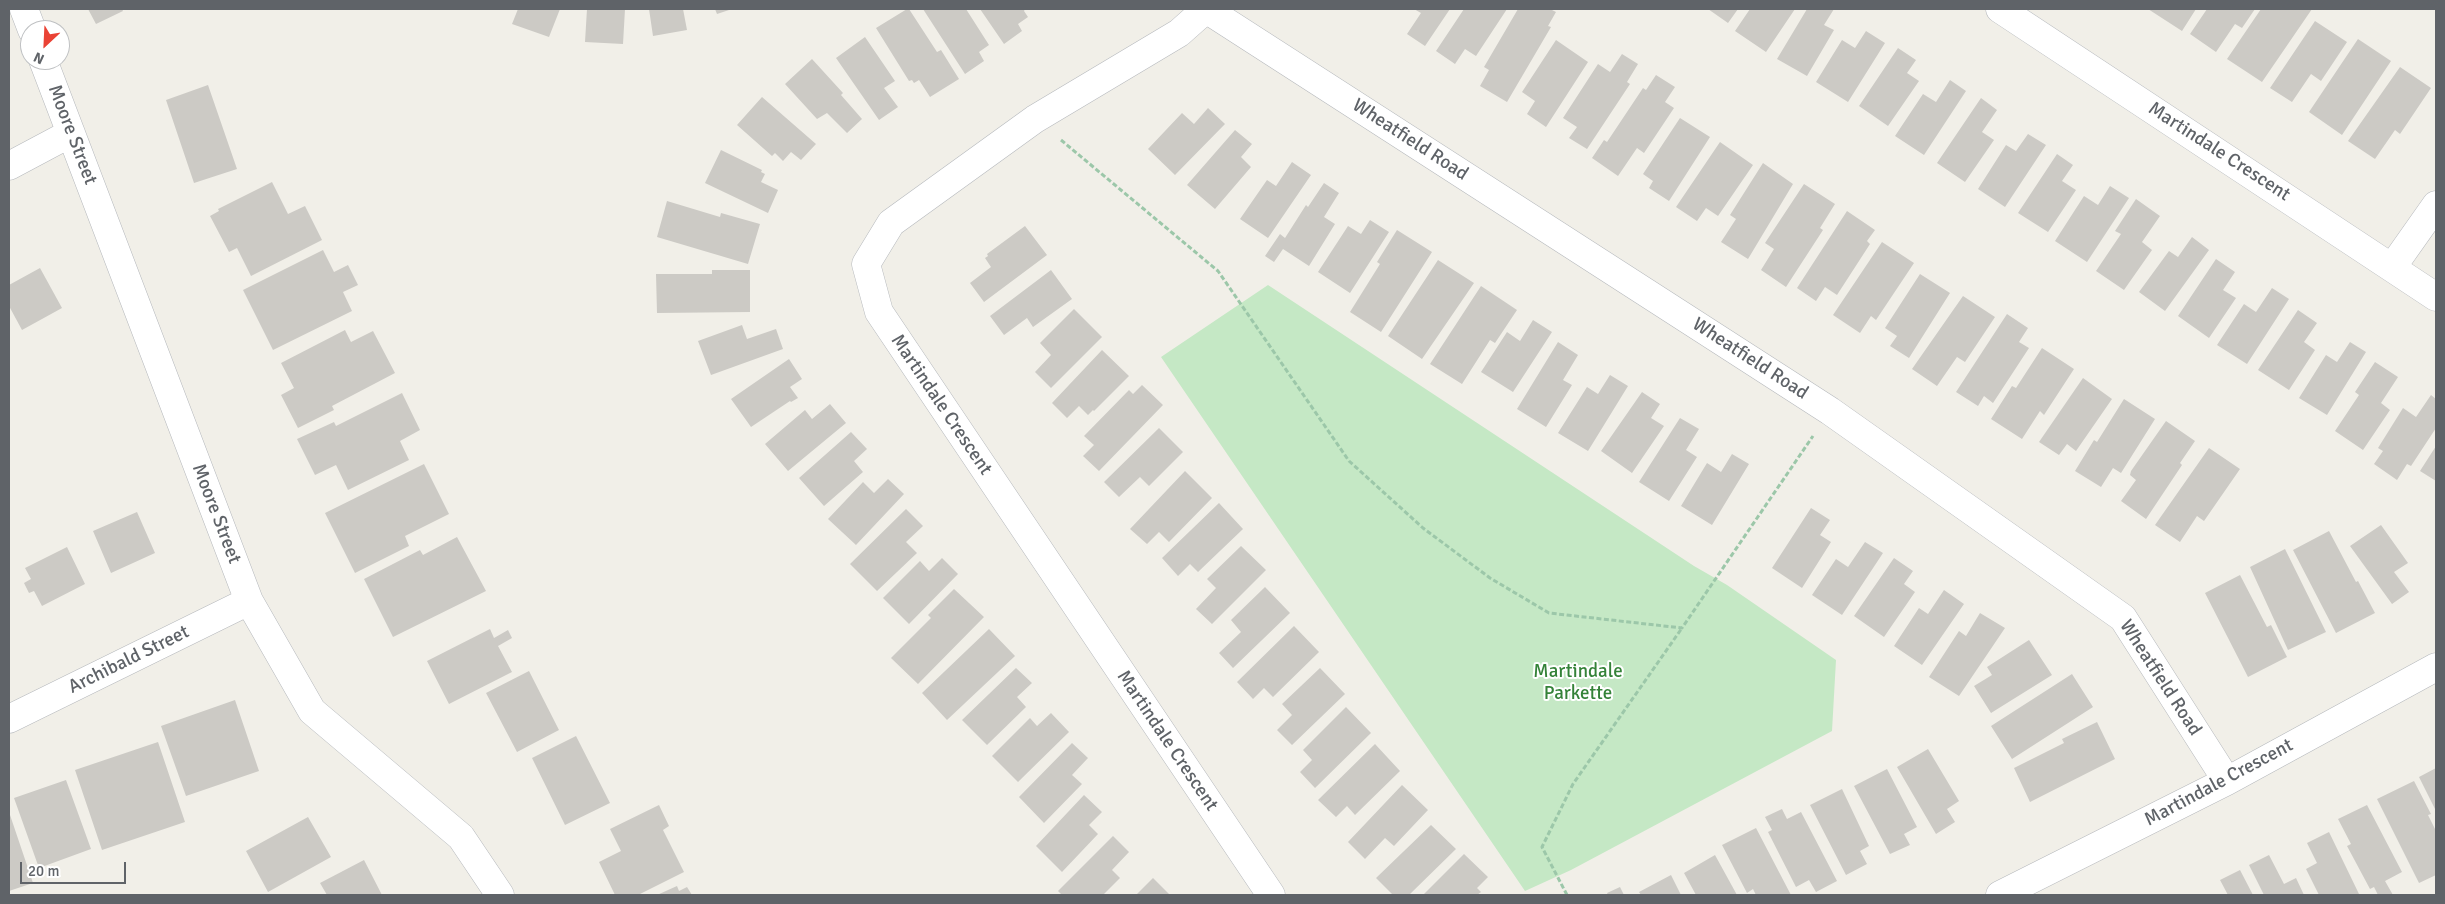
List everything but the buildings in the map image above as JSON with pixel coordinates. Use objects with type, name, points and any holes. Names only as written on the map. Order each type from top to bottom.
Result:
[{"type":"street","name":"Martindale Crescent","points":[[1206,9],[1179,33],[1035,119],[890,223],[866,264],[879,312],[1271,895]]},
{"type":"street","name":"Wheatfield Road","points":[[1206,9],[1830,411],[2123,618],[2227,781]]},
{"type":"street","name":"Martindale Crescent","points":[[2000,9],[2436,296]]},
{"type":"street","name":"Moore Street","points":[[47,70],[249,601],[312,711],[461,837],[500,895]]},
{"type":"street","points":[[9,166],[71,133]]},
{"type":"street","points":[[2393,266],[2436,205]]},
{"type":"street","name":"Archibald Street","points":[[9,719],[249,601]]},
{"type":"street","name":"Martindale Crescent","points":[[2000,895],[2227,781],[2436,667]]},
{"type":"path","points":[[1035,119],[1218,271],[1348,461],[1423,528],[1490,578],[1549,614],[1682,628]]},
{"type":"path","points":[[1567,895],[1542,846],[1573,784],[1830,411]]},
{"type":"green space","name":"Martindale Parkette","points":[[1268,285],[1694,566],[1727,585],[1836,660],[1832,731],[1571,870],[1525,891],[1161,357]]}]
